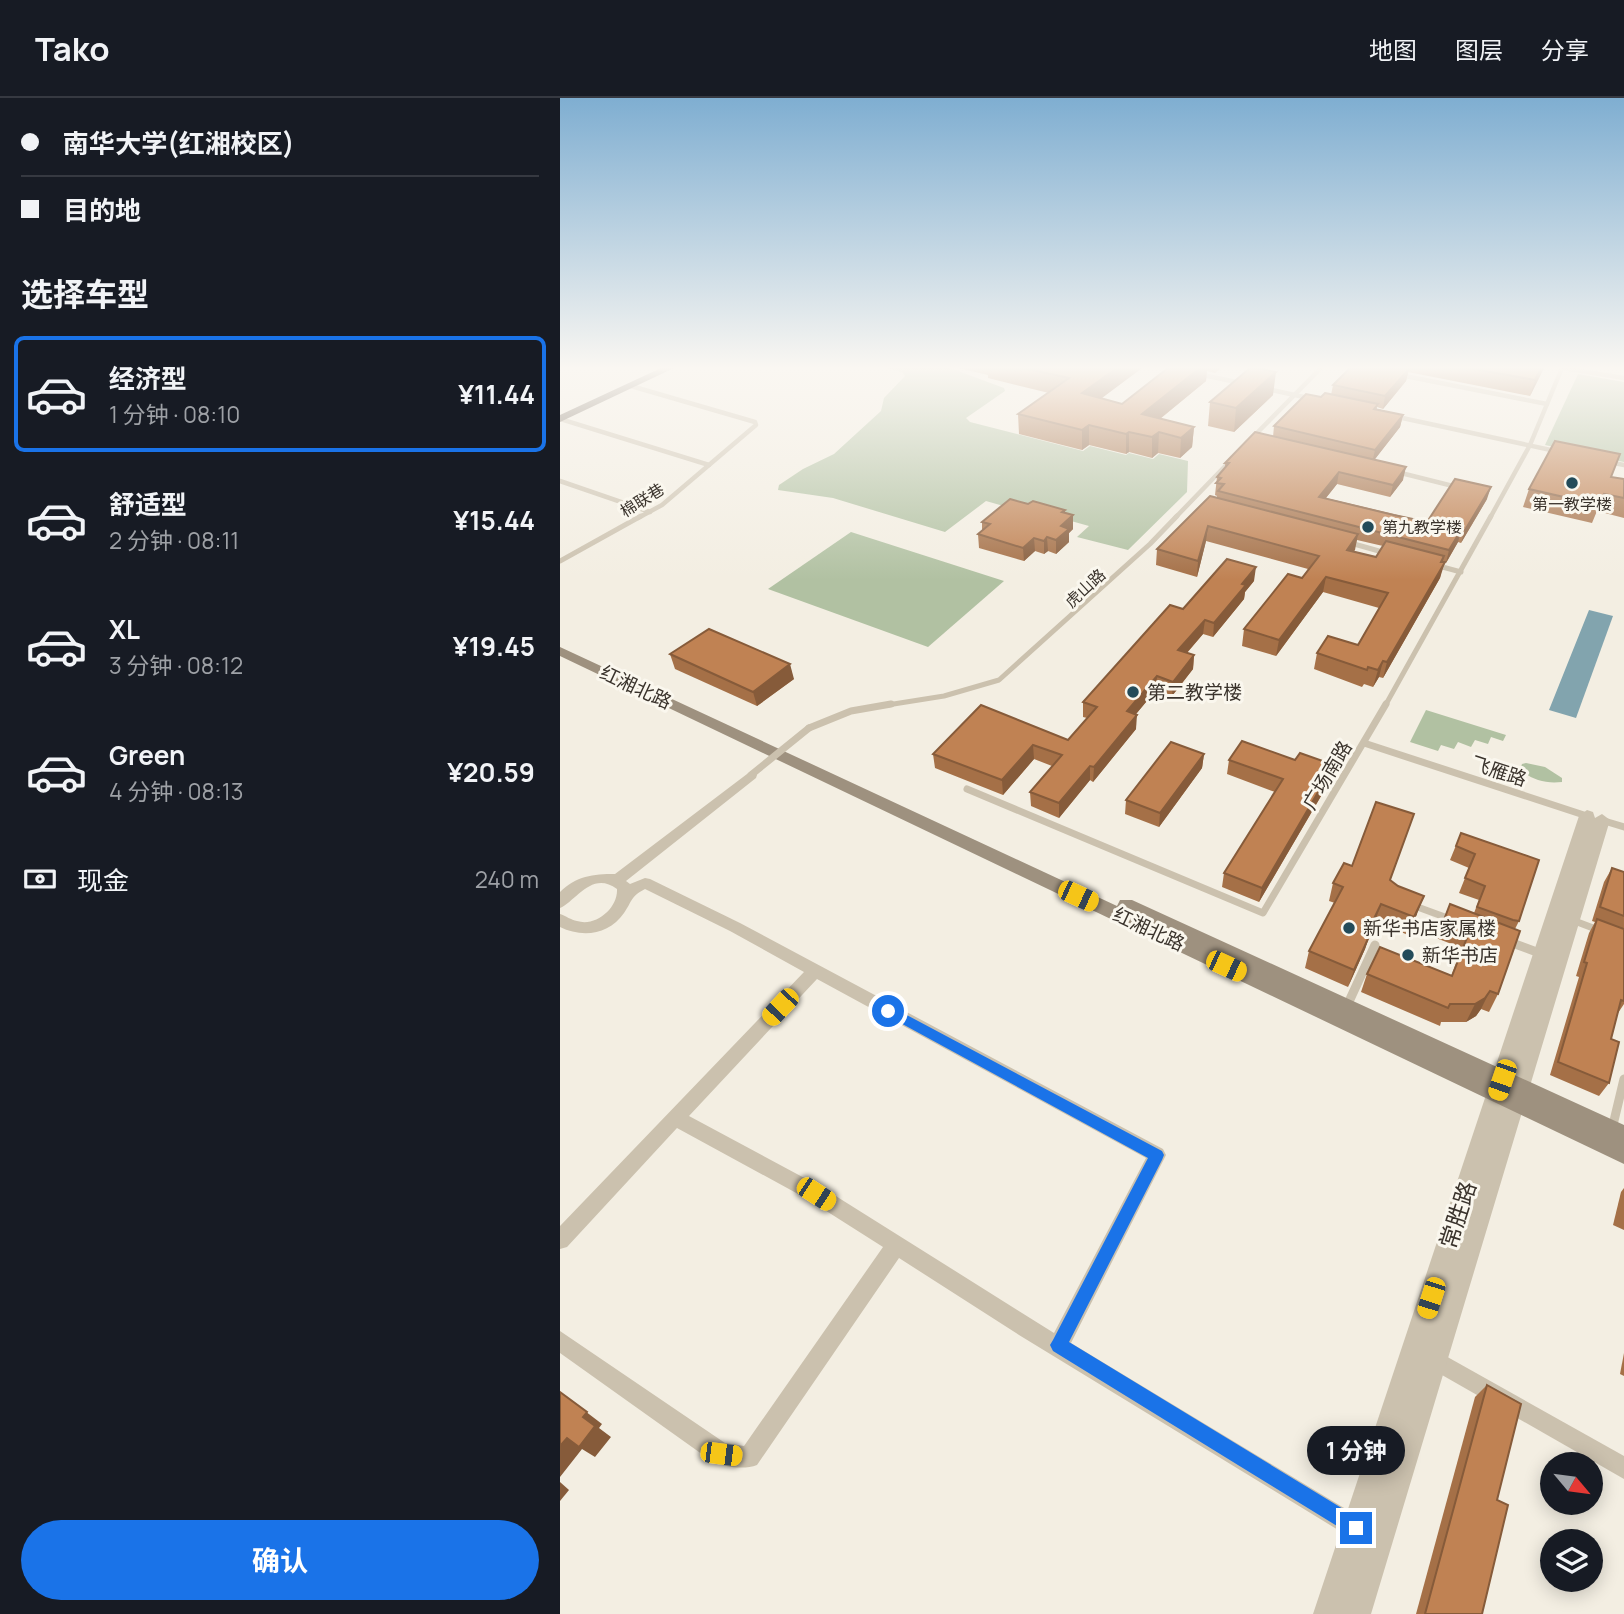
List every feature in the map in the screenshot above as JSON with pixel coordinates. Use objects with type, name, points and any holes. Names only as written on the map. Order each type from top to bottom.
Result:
[{"type":"main road","name":"红湘北路","points":[[560,642],[1346,1008],[1624,1153]]},
{"type":"main road","name":"红湘北路","points":[[560,651],[1508,1091],[1618,1133]]},
{"type":"street","points":[[621,887],[751,775]]},
{"type":"street","name":"常胜路","points":[[1328,1614],[1508,1091],[1563,917],[1604,821]]},
{"type":"street","points":[[560,902],[572,889],[583,883],[606,878],[621,887],[645,883],[735,927],[1157,1155],[1059,1345]]},
{"type":"street","points":[[560,920],[575,928],[596,926],[615,915],[625,900],[621,887]]},
{"type":"street","points":[[560,1240],[815,971]]},
{"type":"street","name":"常胜路","points":[[1356,1614],[1435,1360],[1508,1091]]},
{"type":"street","points":[[676,1118],[816,1194],[1026,1328],[1059,1345],[1356,1528]]},
{"type":"street","points":[[560,1341],[721,1454],[748,1457],[896,1245]]},
{"type":"street","points":[[1435,1360],[1624,1468]]},
{"type":"lane","points":[[624,439],[709,465]]},
{"type":"lane","name":"棉联巷","points":[[560,561],[662,505],[739,439]]},
{"type":"lane","points":[[1244,446],[1251,439],[1264,442]]},
{"type":"lane","points":[[1501,439],[1570,454]]},
{"type":"lane","name":"广场南路","points":[[967,789],[1263,913],[1364,743],[1533,439]]},
{"type":"lane","name":"虎山路","points":[[751,775],[809,728],[851,711],[944,696],[999,680],[1150,544],[1235,455]]},
{"type":"lane","points":[[1597,459],[1624,465]]},
{"type":"lane","points":[[1395,472],[1461,488]]},
{"type":"lane","points":[[560,481],[650,512]]},
{"type":"lane","points":[[1488,495],[1502,498]]},
{"type":"lane","points":[[1192,502],[1205,506]]},
{"type":"lane","points":[[1340,541],[1394,555]]},
{"type":"lane","points":[[1421,562],[1461,572]]},
{"type":"lane","name":"飞雁路","points":[[1364,743],[1604,821]]},
{"type":"lane","points":[[1407,902],[1456,921]]},
{"type":"lane","points":[[1563,917],[1614,936]]},
{"type":"lane","points":[[1493,935],[1550,957]]},
{"type":"lane","points":[[1346,1008],[1374,946]]},
{"type":"lane","points":[[1618,1133],[1624,1079]]},
{"type":"green space","points":[[851,439],[1035,439],[1083,451],[1090,446],[1126,455],[1129,453],[1153,459],[1159,454],[1188,461],[1187,492],[1128,550],[1077,537],[1089,526],[1028,509],[1014,509],[986,501],[945,532],[833,498],[778,490],[779,485],[803,469],[834,454]]},
{"type":"green space","points":[[1548,439],[1624,439],[1624,462],[1545,445]]},
{"type":"green space","points":[[851,532],[1004,581],[928,647],[768,589]]},
{"type":"green space","points":[[1426,710],[1506,735],[1503,741],[1491,737],[1488,744],[1475,740],[1471,747],[1458,742],[1454,749],[1441,745],[1438,751],[1410,742]]},
{"type":"green space","points":[[1522,764],[1545,767],[1562,778],[1562,782],[1545,782],[1529,776],[1520,769]]},
{"type":"water","points":[[1589,610],[1613,616],[1576,718],[1549,710]]},
{"type":"building","points":[[1248,439],[1284,439],[1406,467],[1393,485],[1339,472],[1319,497],[1427,522],[1455,479],[1491,487],[1465,530],[1461,530],[1449,550],[1218,491],[1224,484],[1216,483],[1221,478],[1217,477],[1229,463],[1225,463]]},
{"type":"building","points":[[1328,439],[1384,439],[1375,450]]},
{"type":"building","points":[[1555,441],[1620,454],[1611,477],[1624,479],[1624,498],[1604,494],[1599,505],[1529,489]]},
{"type":"building","points":[[1210,496],[1358,534],[1347,550],[1376,557],[1386,541],[1444,556],[1441,562],[1445,562],[1387,662],[1383,661],[1378,670],[1368,667],[1367,670],[1317,653],[1328,636],[1358,645],[1388,593],[1326,577],[1279,640],[1244,629],[1288,574],[1302,578],[1319,556],[1208,526],[1198,561],[1157,549]]},
{"type":"building","points":[[1010,499],[1028,504],[1033,501],[1065,510],[1062,512],[1073,515],[1061,526],[1069,529],[1056,540],[1047,537],[1044,541],[1034,538],[1023,548],[978,534],[990,524],[982,522]]},
{"type":"building","points":[[1227,559],[1256,567],[1242,584],[1246,585],[1214,623],[1205,620],[1178,650],[1194,655],[1173,682],[1157,676],[1127,711],[1137,715],[1094,767],[1090,766],[1059,803],[1030,792],[1062,755],[1033,745],[1002,780],[933,754],[981,705],[1068,740],[1097,707],[1083,702],[1170,605],[1183,609]]},
{"type":"building","points":[[709,629],[790,664],[753,692],[670,654]]},
{"type":"building","points":[[1242,741],[1295,760],[1300,753],[1334,765],[1262,888],[1224,873],[1283,779],[1229,760]]},
{"type":"building","points":[[1171,742],[1204,754],[1160,813],[1126,800]]},
{"type":"building","points":[[1376,802],[1414,814],[1390,880],[1424,896],[1414,917],[1381,904],[1354,970],[1309,951],[1343,887],[1333,883],[1344,863],[1352,866]]},
{"type":"building","points":[[1461,833],[1539,860],[1519,921],[1477,907],[1485,886],[1465,878],[1475,854],[1456,846]]},
{"type":"building","points":[[1612,868],[1624,872],[1624,916],[1600,907]]},
{"type":"building","points":[[1450,904],[1520,931],[1498,994],[1490,991],[1475,1004],[1450,1004],[1448,1008],[1367,974],[1380,947],[1452,976],[1470,930],[1444,920]]},
{"type":"building","points":[[1597,919],[1624,929],[1624,1001],[1621,1000],[1611,1039],[1619,1042],[1609,1083],[1558,1062]]},
{"type":"building","points":[[1487,1385],[1521,1404],[1497,1500],[1508,1505],[1482,1614],[1425,1614]]},
{"type":"building","points":[[560,1392],[587,1412],[583,1417],[595,1426],[579,1447],[567,1438],[560,1446]]},
{"type":"place","name":"第一教学楼","points":[[1572,483]]},
{"type":"place","name":"第九教学楼","points":[[1368,527]]},
{"type":"place","name":"第二教学楼","points":[[1133,692]]},
{"type":"place","name":"新华书店家属楼","points":[[1349,928]]},
{"type":"place","name":"新华书店","points":[[1408,955]]},
{"type":"route","points":[[888,1011],[1157,1155],[1059,1345],[1356,1528]]}]
